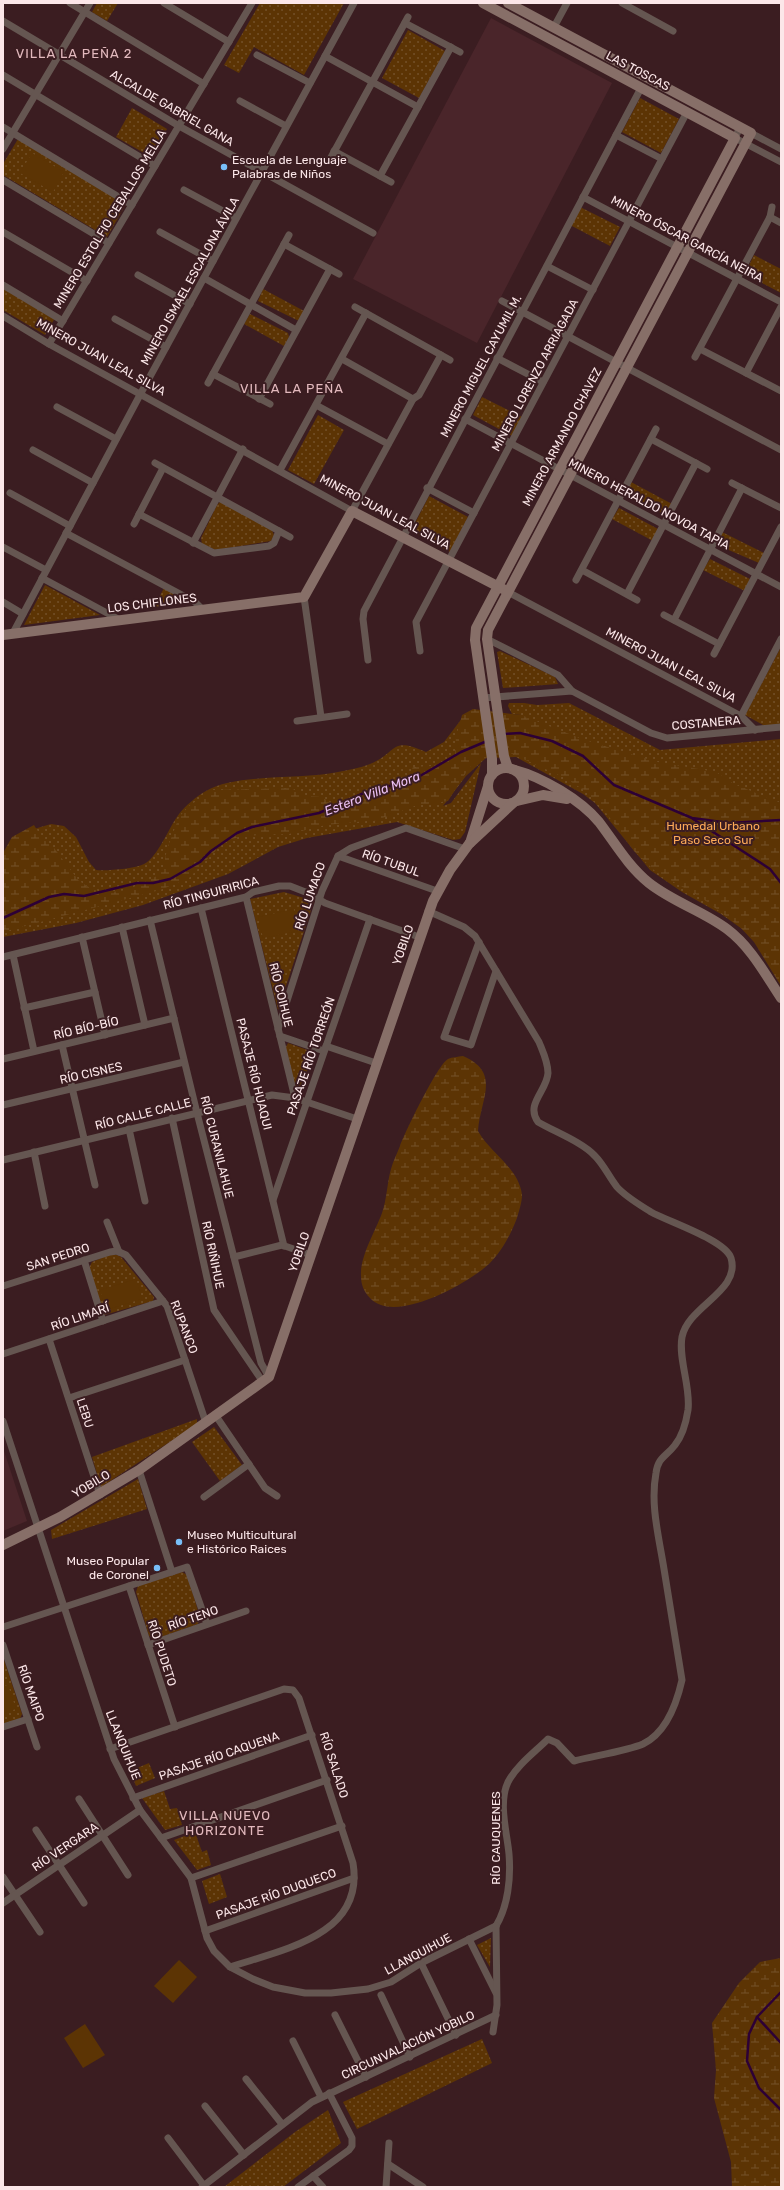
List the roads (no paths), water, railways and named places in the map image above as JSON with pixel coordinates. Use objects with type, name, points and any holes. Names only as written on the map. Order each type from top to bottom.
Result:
[{"type":"street","points":[[70,3],[204,84]]},
{"type":"street","points":[[3,149],[90,3]]},
{"type":"street","points":[[164,3],[229,42]]},
{"type":"street","name":"MINERO ESTOLFIO CEBALLOS MELLA","points":[[49,344],[252,3]]},
{"type":"street","name":"MINERO ISMAEL ESCALONA ÁVILA","points":[[8,634],[23,614],[116,439],[354,3]]},
{"type":"street","name":"LAS TOSCAS","points":[[483,3],[781,162]]},
{"type":"street","name":"LAS TOSCAS","points":[[508,3],[781,149]]},
{"type":"street","points":[[554,27],[567,3]]},
{"type":"street","points":[[622,3],[673,30]]},
{"type":"street","points":[[328,161],[407,20],[460,52]]},
{"type":"street","name":"ALCALDE GABRIEL GANA","points":[[3,21],[179,126],[373,233]]},
{"type":"street","points":[[380,176],[451,47]]},
{"type":"street","points":[[257,55],[310,83]]},
{"type":"street","points":[[325,56],[418,107]]},
{"type":"street","points":[[3,75],[155,166]]},
{"type":"street","name":"MINERO MIGUEL CAYUMIL M.","points":[[368,660],[363,615],[427,488],[641,88]]},
{"type":"street","points":[[240,101],[286,126]]},
{"type":"street","name":"MINERO LORENZO ARRIAGADA","points":[[420,651],[416,622],[687,112]]},
{"type":"street","points":[[3,127],[132,205]]},
{"type":"street","name":"MINERO ARMANDO CHAVEZ","points":[[492,775],[492,759],[475,632],[497,586],[740,127]]},
{"type":"street","name":"MINERO ARMANDO CHAVEZ","points":[[511,769],[504,756],[487,639],[488,630],[751,133]]},
{"type":"street","points":[[616,135],[662,160]]},
{"type":"street","points":[[334,152],[392,182]]},
{"type":"street","points":[[3,180],[109,243]]},
{"type":"street","points":[[184,190],[236,218]]},
{"type":"street","name":"MINERO ÓSCAR GARCÍA NEIRA","points":[[583,197],[781,302]]},
{"type":"street","points":[[696,357],[770,217],[772,207]]},
{"type":"street","points":[[770,217],[781,222]]},
{"type":"street","points":[[3,232],[87,281]]},
{"type":"street","points":[[160,232],[213,261]]},
{"type":"street","points":[[208,383],[289,235]]},
{"type":"street","points":[[284,244],[339,274]]},
{"type":"street","points":[[546,266],[593,290]]},
{"type":"street","points":[[259,399],[330,269]]},
{"type":"street","points":[[138,275],[190,304]]},
{"type":"street","points":[[204,278],[296,330]]},
{"type":"street","points":[[3,285],[63,321]]},
{"type":"street","points":[[502,301],[781,450]]},
{"type":"street","points":[[355,307],[450,360]]},
{"type":"street","points":[[746,373],[781,307]]},
{"type":"street","points":[[280,470],[366,313]]},
{"type":"street","name":"MINERO JUAN LEAL SILVA","points":[[3,316],[49,344],[141,393],[352,510],[741,716],[755,730]]},
{"type":"street","points":[[114,319],[166,347]]},
{"type":"street","points":[[700,349],[781,391]]},
{"type":"street","points":[[321,718],[304,597],[413,399],[419,395],[441,355]]},
{"type":"street","points":[[497,358],[543,382]]},
{"type":"street","points":[[342,359],[413,399]]},
{"type":"street","points":[[213,374],[270,404]]},
{"type":"street","points":[[316,405],[388,444]]},
{"type":"street","points":[[57,407],[116,439]]},
{"type":"street","name":"MINERO HERALDO NOVOA TAPIA","points":[[464,419],[781,587]]},
{"type":"street","points":[[576,580],[656,429]]},
{"type":"street","points":[[650,439],[707,469]]},
{"type":"street","points":[[193,543],[242,449]]},
{"type":"street","points":[[33,450],[93,483]]},
{"type":"street","points":[[155,463],[290,537]]},
{"type":"street","points":[[627,594],[696,463]]},
{"type":"street","points":[[134,524],[163,468]]},
{"type":"street","points":[[732,483],[781,508]]},
{"type":"street","points":[[427,488],[474,513]]},
{"type":"street","points":[[674,620],[742,488]]},
{"type":"street","points":[[10,493],[68,529],[195,602],[202,610]]},
{"type":"street","points":[[139,514],[214,553],[271,545],[279,531]]},
{"type":"street","points":[[714,654],[781,527]]},
{"type":"street","points":[[3,546],[46,570]]},
{"type":"street","points":[[582,570],[637,600]]},
{"type":"street","points":[[42,578],[120,620]]},
{"type":"street","name":"LOS CHIFLONES","points":[[8,634],[304,597]]},
{"type":"street","points":[[3,602],[23,614]]},
{"type":"street","points":[[664,615],[719,644]]},
{"type":"street","name":"COSTANERA","points":[[487,639],[558,676],[572,691],[661,737],[672,738],[781,727]]},
{"type":"street","points":[[741,716],[781,639]]},
{"type":"street","points":[[483,698],[572,691]]},
{"type":"street","points":[[297,721],[347,714]]},
{"type":"street","points":[[492,775],[499,770],[511,769],[539,779],[573,800],[593,815],[626,859],[649,883],[670,897],[720,924],[742,942],[754,957],[781,998]]},
{"type":"street","name":"YOBILO","points":[[467,846],[522,794],[524,785],[521,776],[511,769]]},
{"type":"street","name":"YOBILO","points":[[3,1545],[38,1529],[100,1495],[140,1470],[266,1380],[311,1255],[428,911],[438,891],[467,846],[492,775]]},
{"type":"street","points":[[488,786],[490,795],[496,801],[504,804],[543,795],[573,800]]},
{"type":"street","name":"RÍO LUMACO","points":[[279,1032],[320,900],[333,864],[338,856],[351,848],[406,828],[467,846]]},
{"type":"street","name":"RÍO TUBUL","points":[[338,856],[438,891]]},
{"type":"street","name":"RÍO TINGUIRIRICA","points":[[3,957],[246,897],[253,892],[286,886],[308,893],[320,900],[419,937]]},
{"type":"street","name":"RÍO COIHUE","points":[[246,897],[295,1098]]},
{"type":"street","name":"PASAJE RÍO HUAQUI","points":[[202,908],[284,1246]]},
{"type":"street","points":[[428,911],[464,927],[479,942],[496,971],[471,1046],[444,1037],[479,942]]},
{"type":"street","name":"PASAJE RÍO TORREÓN","points":[[273,1201],[370,919]]},
{"type":"street","name":"RÍO CURANILAHUE","points":[[150,920],[184,1062],[266,1380]]},
{"type":"street","points":[[122,927],[145,1025]]},
{"type":"street","points":[[82,937],[105,1035]]},
{"type":"street","points":[[12,955],[34,1052]]},
{"type":"street","name":"RÍO CAUQUENES","points":[[496,971],[546,1057],[548,1074],[534,1107],[534,1117],[538,1122],[595,1155],[618,1188],[632,1199],[671,1222],[706,1237],[723,1247],[731,1257],[732,1270],[727,1283],[717,1295],[697,1310],[688,1323],[682,1338],[688,1408],[684,1430],[675,1445],[659,1460],[656,1474],[653,1507],[682,1680],[675,1707],[667,1721],[650,1739],[635,1746],[574,1761],[557,1742],[553,1739],[548,1739],[515,1772],[506,1787],[504,1827],[509,1854],[507,1893],[504,1910],[496,1926]]},
{"type":"street","points":[[24,1008],[95,992]]},
{"type":"street","name":"RÍO BÍO-BÍO","points":[[3,1059],[174,1018]]},
{"type":"street","points":[[279,1032],[325,1049],[376,1063]]},
{"type":"street","points":[[62,1045],[95,1185]]},
{"type":"street","name":"RÍO CISNES","points":[[3,1105],[184,1062]]},
{"type":"street","name":"RÍO CALLE CALLE","points":[[3,1160],[272,1095],[295,1098],[357,1120]]},
{"type":"street","name":"RÍO RIÑIHUE","points":[[172,1118],[212,1304],[217,1316],[266,1380]]},
{"type":"street","points":[[129,1129],[145,1201]]},
{"type":"street","points":[[34,1152],[45,1206]]},
{"type":"street","points":[[107,1222],[120,1252]]},
{"type":"street","points":[[234,1257],[273,1246],[284,1246],[311,1255]]},
{"type":"street","name":"SAN PEDRO","points":[[3,1286],[110,1252],[120,1252]]},
{"type":"street","name":"RUPANCO","points":[[120,1252],[128,1257],[163,1301],[171,1315],[206,1423]]},
{"type":"street","points":[[84,1260],[103,1321]]},
{"type":"street","name":"RÍO LIMARÍ","points":[[3,1354],[163,1301]]},
{"type":"street","name":"LEBU","points":[[49,1339],[100,1495]]},
{"type":"street","points":[[68,1398],[185,1360]]},
{"type":"street","points":[[216,1416],[265,1488],[277,1496]]},
{"type":"street","name":"LLANQUIHUE","points":[[3,1421],[110,1749],[140,1810],[191,1878],[205,1930],[214,1951],[230,1967],[253,1979],[278,1988],[305,1993],[331,1993],[362,1990],[391,1982],[421,1963],[496,1926]]},
{"type":"street","points":[[204,1497],[249,1464]]},
{"type":"street","points":[[140,1470],[172,1572]]},
{"type":"street","points":[[3,1627],[187,1567],[207,1624]]},
{"type":"street","name":"RÍO PUDETO","points":[[129,1586],[175,1727]]},
{"type":"street","name":"RÍO TENO","points":[[148,1645],[246,1611]]},
{"type":"street","name":"RÍO MAIPO","points":[[3,1645],[37,1747]]},
{"type":"street","name":"RÍO SALADO","points":[[110,1749],[289,1689],[293,1690],[299,1698],[353,1863],[354,1878],[348,1904],[336,1921],[326,1930],[304,1942],[230,1967]]},
{"type":"street","points":[[3,1727],[28,1719]]},
{"type":"street","name":"PASAJE RÍO CAQUENA","points":[[133,1798],[312,1735]]},
{"type":"street","points":[[161,1838],[327,1780]]},
{"type":"street","points":[[79,1798],[128,1875]]},
{"type":"street","name":"RÍO VERGARA","points":[[3,1903],[140,1810]]},
{"type":"street","points":[[191,1878],[342,1826]]},
{"type":"street","points":[[36,1830],[84,1903]]},
{"type":"street","points":[[3,1877],[40,1932]]},
{"type":"street","name":"PASAJE RÍO DUQUECO","points":[[205,1930],[354,1878]]},
{"type":"street","points":[[493,2032],[496,2016],[497,1995],[496,1926]]},
{"type":"street","points":[[469,1939],[497,1995]]},
{"type":"street","points":[[421,1963],[456,2035]]},
{"type":"street","points":[[380,1996],[410,2057]]},
{"type":"street","points":[[335,2015],[366,2077]]},
{"type":"street","name":"CIRCUNVALACIÓN YOBILO","points":[[204,2187],[282,2124],[321,2097],[496,2016]]},
{"type":"street","points":[[293,2041],[321,2097]]},
{"type":"street","points":[[246,2079],[282,2124]]},
{"type":"street","points":[[298,2187],[349,2150],[352,2146],[352,2138],[329,2093]]},
{"type":"street","points":[[205,2106],[244,2155]]},
{"type":"street","points":[[168,2138],[204,2187]]},
{"type":"street","points":[[386,2187],[389,2143]]},
{"type":"street","points":[[388,2164],[423,2187]]},
{"type":"street","points":[[314,2176],[323,2187]]},
{"type":"waterway","name":"Estero Villa Mora","points":[[503,734],[520,733],[552,741],[583,756],[614,785],[692,818],[729,823],[781,820]]},
{"type":"waterway","name":"Estero Villa Mora","points":[[3,918],[49,897],[64,894],[84,896],[137,883],[153,883],[170,879],[200,862],[211,851],[237,833],[252,827],[319,813],[364,793],[404,782],[420,776],[461,752],[487,741]]},
{"type":"waterway","points":[[693,819],[770,869],[781,883]]},
{"type":"waterway","points":[[781,1992],[757,2017],[749,2034],[747,2061],[759,2088],[781,2110]]},
{"type":"waterway","points":[[757,2017],[781,2043]]},
{"type":"place","name":"Escuela de Lenguaje Palabras de Niños","points":[[224,167]]},
{"type":"place","name":"Museo Multicultural e Histórico Raices","points":[[179,1542]]},
{"type":"place","name":"Museo Popular de Coronel","points":[[157,1568]]},
{"type":"district","name":"VILLA LA PEÑA 2","points":[[74,53]]},
{"type":"district","name":"VILLA LA PEÑA","points":[[292,388]]},
{"type":"district","name":"VILLA NUEVO HORIZONTE","points":[[225,1822]]},
{"type":"park label","name":"Humedal Urbano Paso Seco Sur","points":[[713,833]]}]
